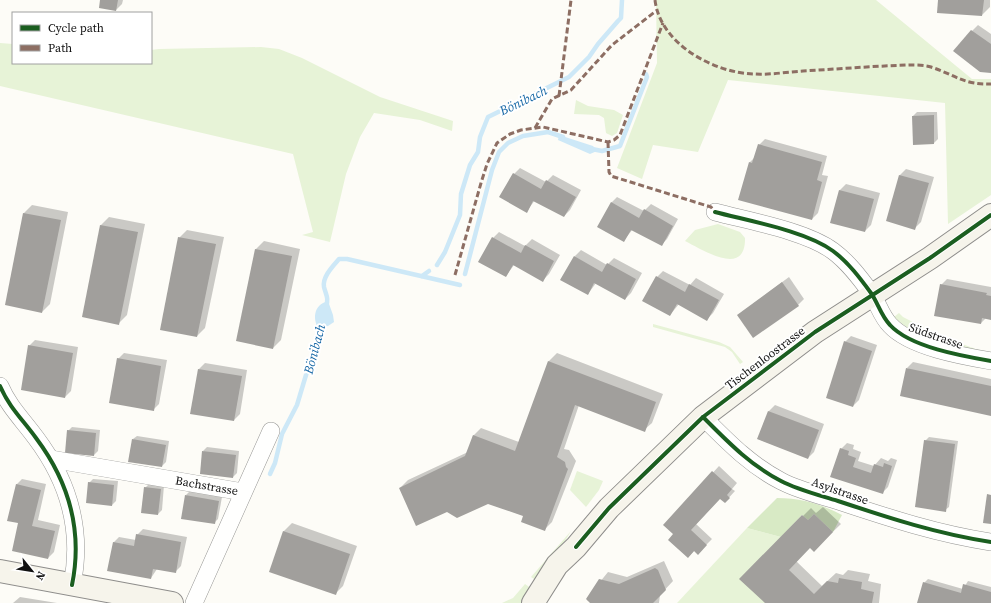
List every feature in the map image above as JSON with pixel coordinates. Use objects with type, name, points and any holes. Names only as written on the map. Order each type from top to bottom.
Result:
[{"type":"main road","name":"Tischenloostrasse","points":[[533,603],[557,565],[576,547],[609,508],[703,417],[815,332],[871,294],[930,258],[991,215]]},
{"type":"main road","name":"Tischenloostrasse","points":[[551,603],[567,573],[576,547]]},
{"type":"main road","points":[[0,571],[172,603]]},
{"type":"street","name":"Südstrasse","points":[[715,212],[813,238],[844,260],[871,294],[890,325],[909,339],[969,357],[991,361]]},
{"type":"street","points":[[0,386],[7,402],[51,459],[66,492],[74,519],[77,545],[72,585]]},
{"type":"street","name":"Asylstrasse","points":[[703,417],[730,445],[781,481],[900,522],[953,536],[991,542]]},
{"type":"street","points":[[243,492],[271,431]]},
{"type":"street","name":"Bachstrasse","points":[[51,459],[243,492],[194,603]]},
{"type":"green space","points":[[656,0],[876,0],[972,79],[991,79],[991,195],[948,224],[945,103],[728,80],[698,152],[653,145],[642,179],[617,168],[657,63]]},
{"type":"green space","points":[[0,43],[12,44],[12,64],[152,64],[152,50],[261,47],[279,49],[302,58],[380,97],[453,121],[452,131],[420,120],[374,113],[360,137],[346,174],[330,242],[302,235],[313,232],[293,154],[0,86]]},
{"type":"green space","points":[[576,100],[588,106],[614,110],[623,115],[617,133],[612,136],[606,133],[604,118],[599,115],[574,114]]},
{"type":"green space","points":[[718,224],[740,232],[745,238],[743,250],[739,257],[731,259],[722,258],[712,255],[685,241],[695,230]]},
{"type":"green space","points":[[899,313],[903,317],[940,336],[984,352],[979,354],[934,341],[912,331],[894,317]]},
{"type":"green space","points":[[653,324],[719,342],[730,347],[743,362],[740,364],[732,352],[725,347],[653,327]]},
{"type":"green space","points":[[577,471],[603,481],[599,490],[586,507],[570,490]]},
{"type":"green space","points":[[777,498],[811,502],[842,515],[833,532],[814,514],[808,520],[802,515],[781,537],[747,528]]},
{"type":"green space","points":[[747,528],[781,537],[765,603],[677,603]]},
{"type":"green space","points":[[571,531],[540,583],[531,577]]},
{"type":"green space","points":[[525,584],[535,591],[522,603],[502,603],[513,598]]},
{"type":"water","points":[[559,135],[593,146],[597,151],[590,154],[558,140]]},
{"type":"water","name":"Bönibach","points":[[328,301],[334,322],[323,327],[320,331],[317,327],[315,313],[319,306]]},
{"type":"building","points":[[100,0],[118,0],[116,11],[99,8]]},
{"type":"building","points":[[938,0],[984,0],[982,16],[937,13]]},
{"type":"building","points":[[971,30],[991,44],[991,73],[980,72],[953,51]]},
{"type":"building","points":[[934,115],[934,144],[913,145],[912,116]]},
{"type":"building","points":[[758,144],[822,162],[817,180],[822,182],[812,220],[738,200],[749,162],[752,163]]},
{"type":"building","points":[[513,173],[541,189],[546,180],[576,197],[564,217],[533,201],[527,213],[499,197]]},
{"type":"building","points":[[899,175],[929,183],[915,230],[886,221]]},
{"type":"building","points":[[839,190],[874,199],[865,232],[830,223]]},
{"type":"building","points":[[611,202],[639,218],[644,209],[673,226],[662,246],[631,230],[624,242],[597,227]]},
{"type":"building","points":[[23,213],[61,220],[42,313],[5,305]]},
{"type":"building","points":[[100,225],[138,232],[119,325],[82,317]]},
{"type":"building","points":[[178,237],[216,244],[197,337],[160,330]]},
{"type":"building","points":[[492,237],[521,253],[525,245],[554,261],[543,282],[513,265],[506,277],[478,262]]},
{"type":"building","points":[[255,249],[292,256],[273,349],[236,341]]},
{"type":"building","points":[[574,256],[602,272],[607,263],[636,279],[625,300],[594,283],[588,295],[560,280]]},
{"type":"building","points":[[656,276],[685,292],[689,284],[719,300],[707,321],[677,304],[670,316],[642,301]]},
{"type":"building","points":[[782,282],[799,306],[753,338],[737,315]]},
{"type":"building","points":[[940,284],[987,293],[986,295],[991,296],[991,320],[982,318],[981,324],[934,316]]},
{"type":"building","points":[[844,341],[872,351],[853,407],[826,398]]},
{"type":"building","points":[[28,345],[73,353],[65,398],[21,390]]},
{"type":"building","points":[[117,358],[161,366],[154,411],[109,403]]},
{"type":"building","points":[[548,361],[656,402],[645,432],[575,405],[557,457],[565,462],[568,469],[545,531],[521,522],[523,516],[488,504],[457,518],[447,512],[416,526],[399,488],[465,456],[473,435],[515,451]]},
{"type":"building","points":[[906,368],[991,386],[991,416],[900,396]]},
{"type":"building","points":[[198,369],[242,376],[234,421],[190,414]]},
{"type":"building","points":[[768,411],[819,430],[808,459],[757,439]]},
{"type":"building","points":[[67,430],[96,433],[94,456],[65,453]]},
{"type":"building","points":[[132,439],[166,445],[162,467],[128,462]]},
{"type":"building","points":[[924,440],[955,444],[946,512],[915,507]]},
{"type":"building","points":[[840,448],[849,451],[848,455],[856,458],[853,467],[871,473],[874,464],[883,467],[884,463],[892,466],[883,494],[830,477]]},
{"type":"building","points":[[202,451],[236,455],[233,478],[200,474]]},
{"type":"building","points":[[712,471],[732,489],[727,495],[730,498],[725,503],[720,499],[691,530],[707,545],[698,555],[694,551],[688,558],[668,540],[673,534],[663,525]]},
{"type":"building","points":[[88,482],[114,485],[112,506],[86,503]]},
{"type":"building","points":[[16,484],[41,490],[32,526],[55,531],[48,559],[12,551],[18,523],[7,521]]},
{"type":"building","points":[[144,487],[161,489],[158,515],[141,513]]},
{"type":"building","points":[[987,494],[991,495],[991,524],[983,523]]},
{"type":"building","points":[[185,495],[219,501],[215,524],[181,519]]},
{"type":"building","points":[[814,514],[833,532],[814,552],[810,548],[789,570],[814,594],[827,581],[838,583],[839,578],[862,582],[861,589],[874,592],[872,603],[765,603],[739,579],[802,515],[808,520]]},
{"type":"building","points":[[283,531],[350,554],[336,595],[269,572]]},
{"type":"building","points":[[136,534],[181,542],[176,573],[153,569],[151,579],[107,571],[113,542],[134,546]]},
{"type":"building","points":[[655,568],[658,570],[666,590],[653,603],[590,603],[586,599],[599,579],[619,584]]},
{"type":"building","points":[[923,582],[961,593],[963,584],[991,592],[991,603],[917,603]]},
{"type":"waterway","name":"Bönibach","points":[[437,265],[445,252],[460,215],[461,194],[470,165],[478,152],[480,137],[488,117],[569,77],[589,57],[598,44],[621,18],[622,0]]},
{"type":"waterway","name":"Bönibach","points":[[592,149],[602,151],[620,146],[647,77],[646,74]]},
{"type":"waterway","name":"Bönibach","points":[[465,274],[492,170],[499,152],[508,143],[523,136],[548,132],[563,137]]},
{"type":"waterway","name":"Bönibach","points":[[326,307],[327,299],[324,287],[325,279],[328,272],[339,259],[347,259],[460,285]]},
{"type":"waterway","name":"Bönibach","points":[[422,276],[429,271]]},
{"type":"waterway","name":"Bönibach","points":[[270,474],[275,463],[282,434],[297,405],[321,325]]},
{"type":"marked path","points":[[559,96],[571,0]]},
{"type":"marked path","points":[[655,0],[659,16],[667,30],[678,42],[691,53],[706,62],[722,68],[738,72],[766,74],[896,65],[917,65],[931,67],[966,81],[991,84]]},
{"type":"marked path","points":[[535,128],[552,99],[571,90],[612,45],[656,11]]},
{"type":"marked path","points":[[455,275],[487,164],[497,143],[510,134],[521,130],[543,127],[608,142],[614,140],[620,135],[663,23]]},
{"type":"marked path","points":[[608,142],[609,172],[611,176],[711,207],[715,212]]},
{"type":"cycle path","points":[[715,212],[777,227],[822,244],[838,255],[854,270],[871,293],[882,314],[890,325],[899,333],[923,345],[991,361]]},
{"type":"cycle path","points":[[576,547],[609,508],[703,417],[815,332],[930,258],[991,215]]},
{"type":"cycle path","points":[[0,386],[12,407],[47,455],[65,490],[74,526],[76,545],[72,585]]},
{"type":"cycle path","points":[[703,417],[730,444],[759,468],[788,484],[914,525],[952,535],[991,542]]}]
